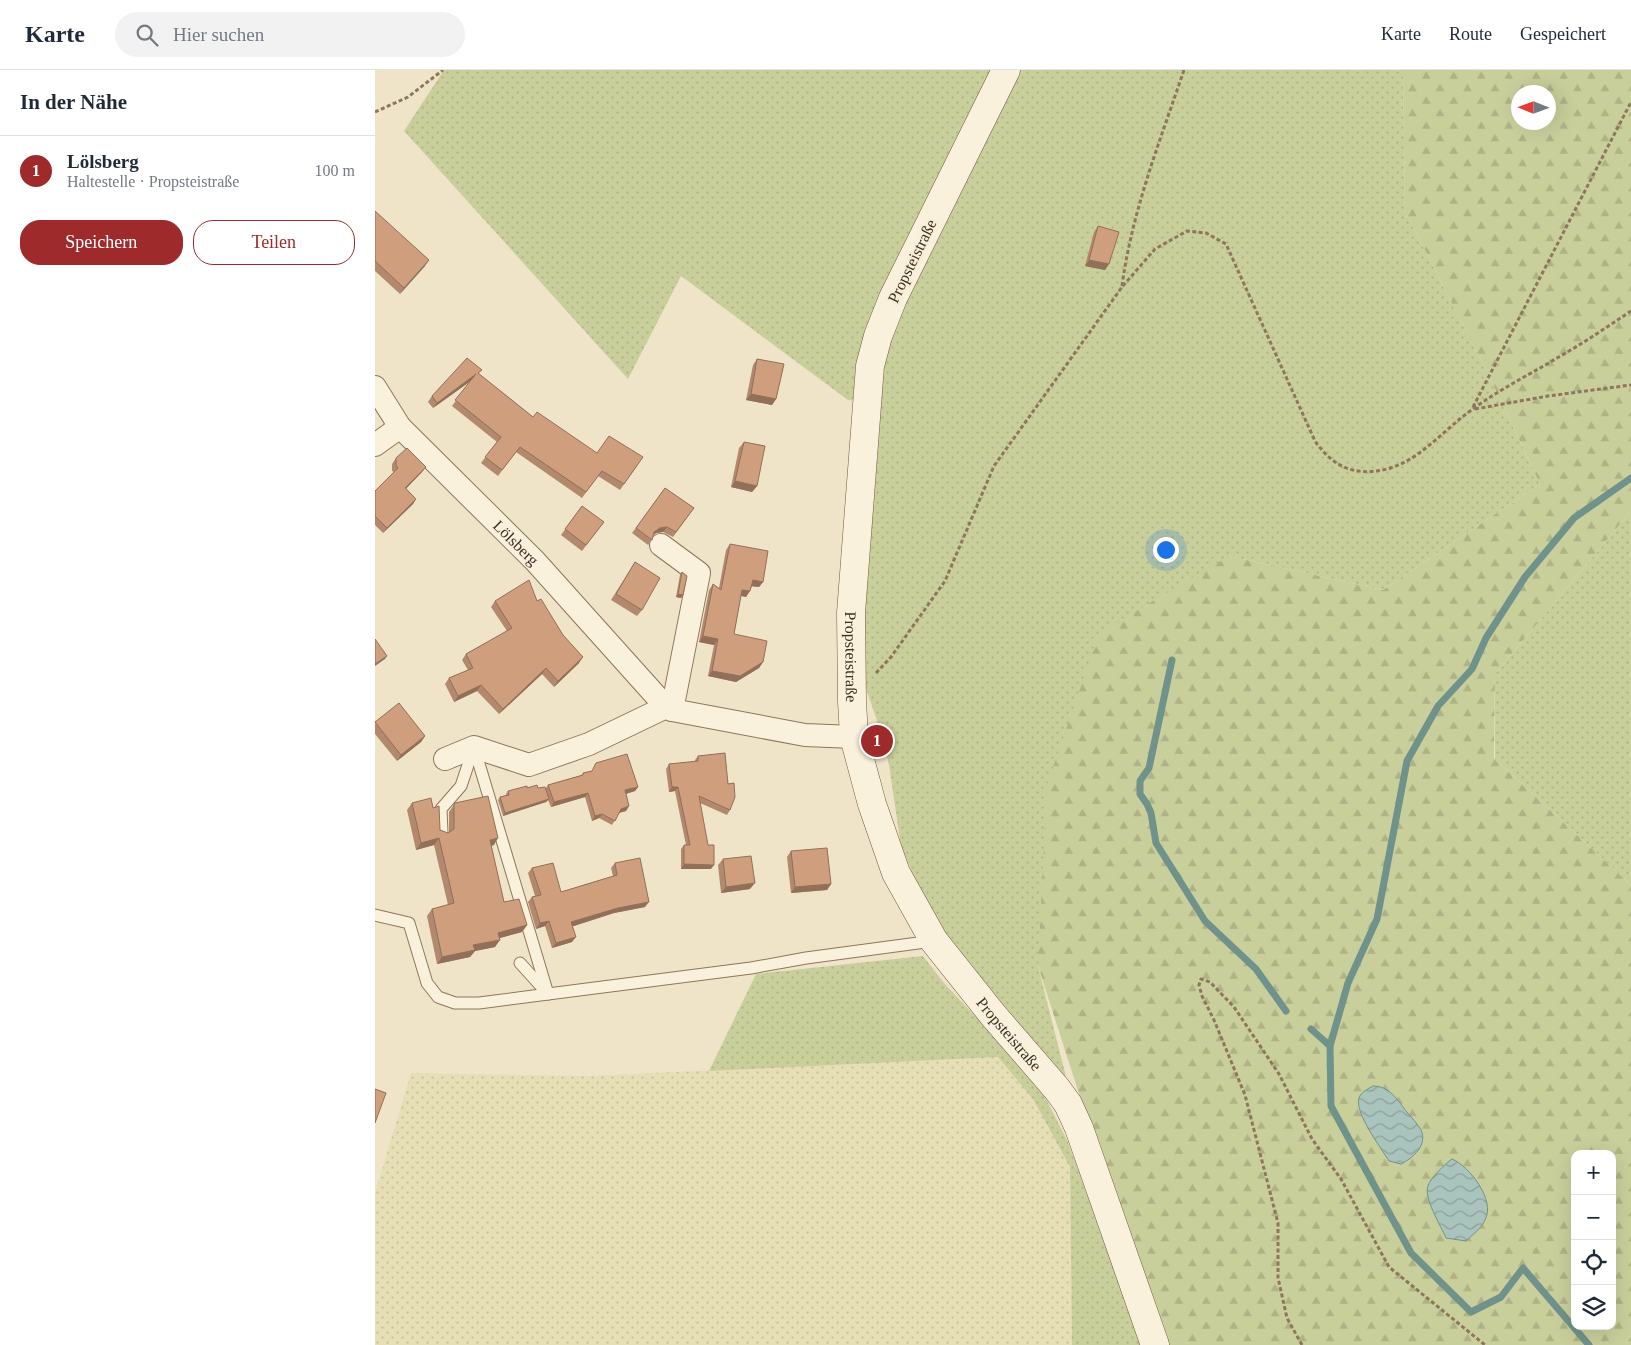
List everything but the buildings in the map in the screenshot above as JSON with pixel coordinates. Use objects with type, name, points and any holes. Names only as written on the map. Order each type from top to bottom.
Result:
[{"type":"street","name":"Propsteistraße","points":[[1005,70],[893,298],[878,336],[871,366],[851,613],[854,736],[872,804],[895,873],[934,940],[1068,1104],[1079,1128],[1155,1345]]},
{"type":"street","name":"Lölsberg","points":[[375,387],[400,427],[535,561],[669,709]]},
{"type":"street","points":[[375,445],[400,427]]},
{"type":"street","points":[[661,545],[699,573],[669,709]]},
{"type":"street","points":[[445,759],[474,747],[529,765],[589,744],[669,709],[805,735],[854,736]]},
{"type":"lane","points":[[442,833],[441,809],[461,786],[474,747]]},
{"type":"lane","points":[[474,747],[548,994]]},
{"type":"lane","points":[[375,915],[409,923],[427,982],[438,997],[455,1003],[479,1003],[742,969],[934,940]]},
{"type":"lane","points":[[520,963],[548,994]]},
{"type":"path","points":[[375,112],[408,98],[443,70]]},
{"type":"path","points":[[1121,287],[1127,250],[1143,189],[1184,70]]},
{"type":"path","points":[[1472,409],[1631,102]]},
{"type":"path","points":[[852,700],[891,657],[945,582],[994,466],[1121,287],[1155,249],[1187,231],[1206,233],[1226,244],[1315,442],[1323,453],[1336,464],[1351,471],[1384,470],[1411,459],[1472,409],[1510,384],[1557,358],[1631,312]]},
{"type":"path","points":[[1472,409],[1613,386],[1631,385]]},
{"type":"path","points":[[1302,1345],[1287,1318],[1278,1278],[1278,1223],[1245,1095],[1202,996],[1199,985],[1201,979],[1210,982],[1234,1007],[1279,1074],[1312,1139],[1341,1179],[1389,1267],[1485,1345]]},
{"type":"shaded area","points":[[998,1057],[1033,1099],[1070,1167],[1072,1345],[375,1345],[375,1193],[411,1073],[589,1076]]},
{"type":"green space","points":[[444,70],[1403,70],[1405,211],[1489,376],[1540,484],[1383,590],[1229,556],[1038,966],[1079,1128],[931,916],[901,846],[889,765],[881,732],[861,674],[865,576],[878,403],[848,400],[681,276],[628,379],[404,131]]},
{"type":"green space","points":[[1403,70],[1631,70],[1631,511],[1495,674],[1494,758],[1631,885],[1631,1345],[1165,1345],[1088,1122],[1038,966],[1047,785],[1099,633],[1229,556],[1383,590],[1540,484],[1489,376],[1405,211]]},
{"type":"green space","points":[[1631,511],[1631,885],[1495,759],[1495,674]]},
{"type":"green space","points":[[923,956],[944,983],[1044,1095],[1067,1140],[1145,1345],[1072,1345],[1070,1167],[1033,1099],[998,1057],[709,1071],[756,974]]},
{"type":"water","points":[[1373,1086],[1384,1088],[1392,1094],[1421,1130],[1423,1141],[1421,1146],[1414,1155],[1401,1164],[1389,1161],[1360,1112],[1360,1096]]},
{"type":"water","points":[[1452,1159],[1473,1176],[1487,1203],[1484,1223],[1466,1241],[1446,1238],[1428,1197],[1428,1186],[1432,1179]]},
{"type":"waterway","points":[[1330,1046],[1348,983],[1377,919],[1407,761],[1438,706],[1472,669],[1486,638],[1525,577],[1574,518],[1631,478]]},
{"type":"waterway","points":[[1172,660],[1149,768],[1140,781],[1140,794],[1151,813],[1156,843],[1205,921],[1256,969],[1286,1011]]},
{"type":"waterway","points":[[1311,1029],[1330,1046],[1331,1106],[1411,1253],[1471,1312],[1501,1297],[1523,1268],[1589,1345]]},
{"type":"place","name":"Lölsberg","points":[[877,741]]}]
